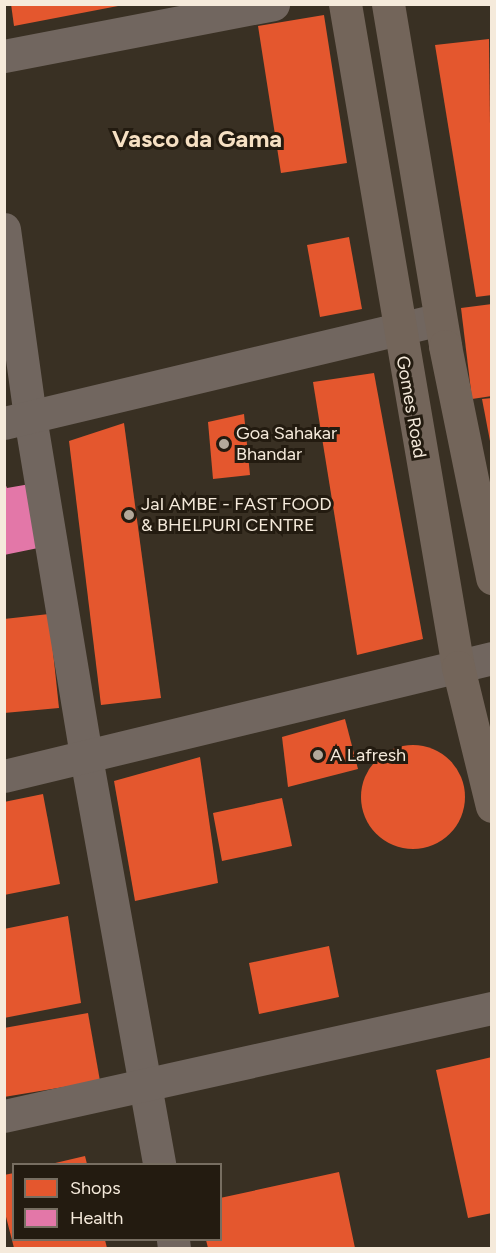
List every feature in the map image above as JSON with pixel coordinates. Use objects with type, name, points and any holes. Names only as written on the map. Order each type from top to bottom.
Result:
[{"type":"main road","name":"Gomes Road","points":[[345,4],[398,330],[458,667],[492,806]]},
{"type":"main road","points":[[388,4],[440,320],[492,578]]},
{"type":"street","points":[[4,56],[273,4]]},
{"type":"street","points":[[4,229],[17,420],[86,757],[159,1163]]},
{"type":"street","points":[[17,420],[440,320]]},
{"type":"street","points":[[4,776],[492,658]]},
{"type":"street","points":[[4,1116],[492,1008]]},
{"type":"building: Shops","points":[[11,4],[117,4],[118,6],[14,26]]},
{"type":"building: Shops","points":[[324,15],[347,163],[281,173],[258,26]]},
{"type":"building: Shops","points":[[489,39],[492,295],[476,297],[435,45]]},
{"type":"building: Shops","points":[[349,237],[362,309],[320,317],[307,245]]},
{"type":"building: Shops","points":[[492,304],[492,396],[472,399],[461,308]]},
{"type":"building: Shops","points":[[374,373],[423,639],[357,655],[313,382]]},
{"type":"building: Shops","points":[[492,398],[492,441],[490,441],[482,399]]},
{"type":"building: Shops","points":[[244,414],[250,475],[213,479],[208,422]]},
{"type":"building: Shops","points":[[124,423],[161,698],[101,705],[69,441]]},
{"type":"building: Shops","points":[[49,614],[59,708],[4,713],[4,619]]},
{"type":"building: Shops","points":[[345,719],[358,769],[288,787],[282,737]]},
{"type":"building: Shops","points":[[413,745],[433,749],[450,760],[461,777],[465,797],[461,817],[450,834],[433,845],[413,849],[393,845],[376,834],[365,817],[361,797],[365,777],[376,760],[393,749]]},
{"type":"building: Shops","points":[[200,757],[218,883],[135,901],[114,781]]},
{"type":"building: Shops","points":[[43,794],[60,884],[4,895],[4,802]]},
{"type":"building: Shops","points":[[282,798],[292,846],[222,861],[213,813]]},
{"type":"building: Shops","points":[[68,916],[81,1003],[4,1018],[4,929]]},
{"type":"building: Shops","points":[[329,946],[339,997],[259,1014],[249,963]]},
{"type":"building: Shops","points":[[88,1013],[100,1081],[4,1097],[4,1028]]},
{"type":"building: Shops","points":[[492,1057],[492,1213],[468,1218],[436,1070]]},
{"type":"building: Shops","points":[[85,1156],[87,1163],[55,1163]]},
{"type":"building: Shops","points":[[339,1172],[355,1248],[208,1248],[206,1241],[222,1241],[222,1198]]},
{"type":"building: Shops","points":[[12,1173],[12,1240],[4,1209],[4,1175]]},
{"type":"building: Shops","points":[[12,1241],[105,1241],[107,1248],[14,1248]]},
{"type":"building: Health","points":[[4,481],[7,488],[30,484],[43,547],[4,555]]},
{"type":"place","name":"Goa Sahakar Bhandar","points":[[224,444]]},
{"type":"place","name":"JaI AMBE - FAST FOOD & BHELPURI CENTRE","points":[[129,515]]},
{"type":"place","name":"A Lafresh","points":[[318,755]]},
{"type":"district","name":"Vasco da Gama","points":[[197,139]]}]
